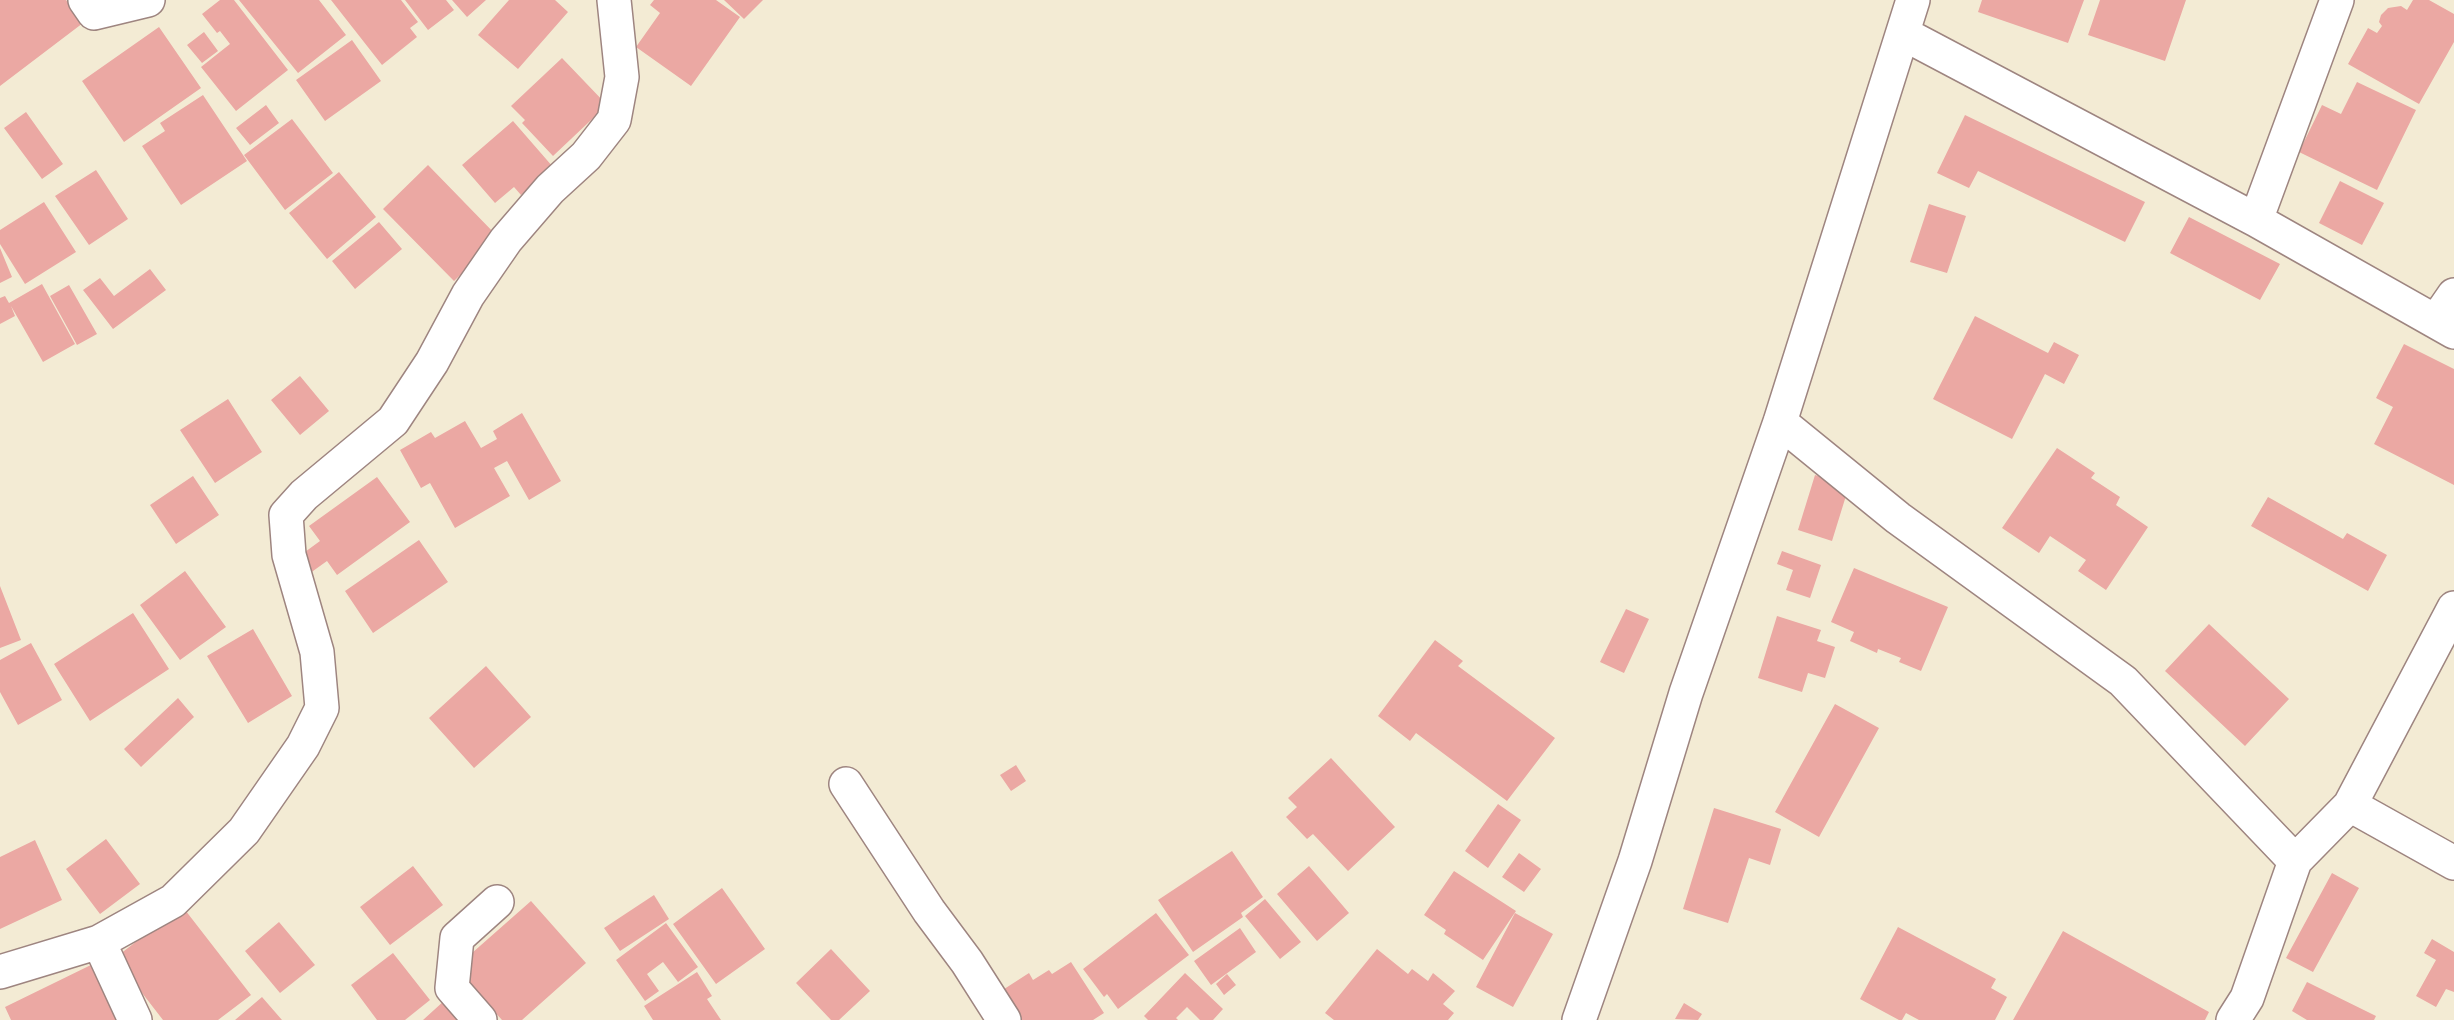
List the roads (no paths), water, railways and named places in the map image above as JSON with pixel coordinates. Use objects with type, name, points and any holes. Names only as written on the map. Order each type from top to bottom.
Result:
[{"type":"street","points":[[85,0],[94,13],[148,0]]},
{"type":"street","points":[[0,972],[99,942],[173,901],[244,831],[303,746],[322,708],[317,652],[289,555],[286,515],[304,495],[393,421],[432,362],[468,295],[506,240],[550,189],[586,156],[614,120],[622,76],[614,0]]},
{"type":"street","points":[[1579,1020],[1635,861],[1686,693],[1780,422],[1913,0]]},
{"type":"street","points":[[2256,220],[2337,0]]},
{"type":"street","points":[[1904,34],[2256,220],[2448,316]]},
{"type":"street","points":[[1780,422],[1898,518],[2123,681],[2295,861]]},
{"type":"street","points":[[2233,1020],[2247,998],[2295,861],[2350,805],[2454,608]]},
{"type":"street","points":[[846,784],[928,911],[967,962],[1004,1020]]},
{"type":"street","points":[[2350,805],[2454,863]]},
{"type":"street","points":[[480,1020],[452,988],[458,938],[497,902]]},
{"type":"street","points":[[99,942],[135,1020]]}]
